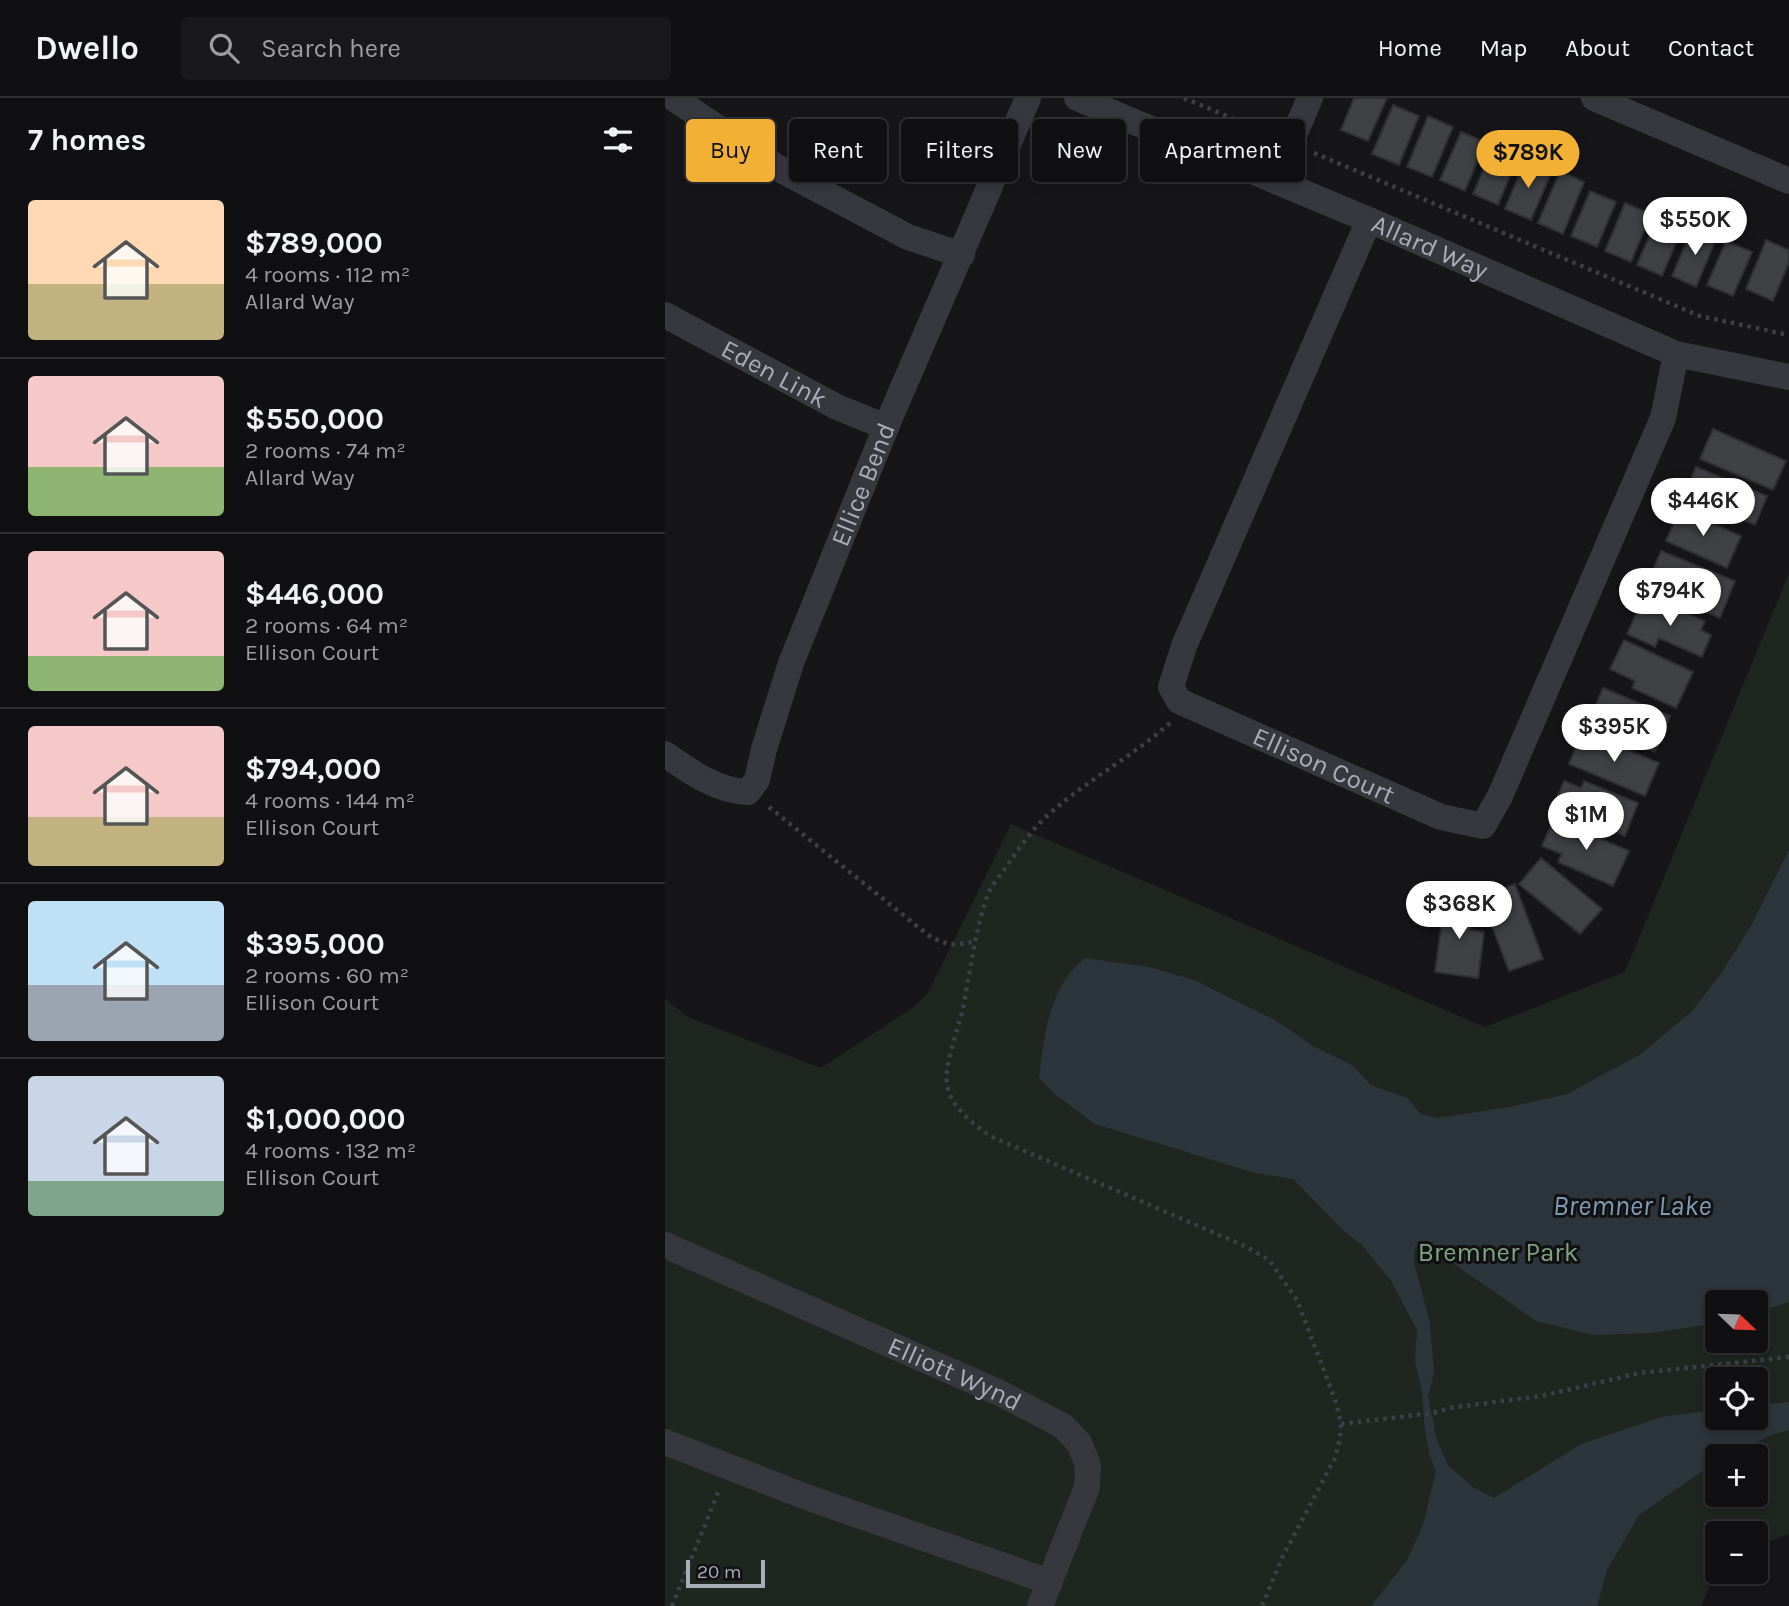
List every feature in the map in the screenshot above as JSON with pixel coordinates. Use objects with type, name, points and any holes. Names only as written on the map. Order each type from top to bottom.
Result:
[{"type":"street","points":[[673,98],[783,170],[831,197],[908,237],[962,255]]},
{"type":"street","name":"Ellice Bend","points":[[748,792],[757,780],[791,663],[886,427],[1028,98]]},
{"type":"street","name":"Allard Way","points":[[1077,98],[1140,124]]},
{"type":"street","points":[[1301,119],[1310,98]]},
{"type":"street","points":[[1594,98],[1789,181]]},
{"type":"street","name":"Allard Way","points":[[1280,182],[1676,354],[1789,377]]},
{"type":"street","points":[[1189,706],[1179,701],[1171,687],[1184,646],[1369,220]]},
{"type":"street","name":"Eden Link","points":[[665,315],[837,407],[886,427]]},
{"type":"street","name":"Ellison Court","points":[[1189,706],[1441,817],[1483,826],[1500,796],[1663,418],[1676,354]]},
{"type":"street","points":[[665,754],[686,769],[717,785],[734,791],[748,792]]},
{"type":"street","name":"Elliott Wynd","points":[[665,1245],[1000,1393],[1063,1426],[1079,1443],[1088,1465],[1087,1487],[1045,1594]]},
{"type":"street","points":[[665,1442],[1045,1594]]},
{"type":"path","points":[[1184,98],[1234,119]]},
{"type":"path","points":[[1305,149],[1700,316],[1789,335]]},
{"type":"path","points":[[1189,706],[1146,744],[1054,810],[1019,847],[990,890],[946,1077],[951,1101],[965,1118],[990,1136],[1247,1247],[1269,1260],[1297,1300],[1336,1402],[1341,1424],[1340,1439],[1335,1458],[1282,1558],[1262,1606]]},
{"type":"path","points":[[748,792],[928,935],[944,944],[959,945],[976,941]]},
{"type":"path","points":[[1341,1424],[1541,1396],[1639,1373],[1789,1357]]},
{"type":"path","points":[[672,1606],[728,1468]]},
{"type":"green space","name":"Bremner Park","points":[[1789,573],[1789,1534],[1768,1542],[1768,1521],[1705,1521],[1705,1584],[1711,1584],[1701,1606],[665,1606],[665,999],[688,1017],[821,1068],[915,1006],[928,993],[1011,824],[1485,1027],[1625,972]]},
{"type":"water","name":"Bremner Lake","points":[[1789,850],[1789,1302],[1768,1309],[1768,1290],[1705,1290],[1705,1325],[1652,1333],[1593,1335],[1536,1321],[1447,1259],[1415,1246],[1414,1263],[1430,1323],[1434,1372],[1428,1397],[1437,1440],[1448,1465],[1473,1487],[1494,1498],[1581,1444],[1661,1417],[1705,1412],[1705,1430],[1768,1430],[1768,1404],[1789,1402],[1789,1430],[1751,1444],[1705,1444],[1705,1469],[1639,1515],[1607,1570],[1597,1606],[1371,1606],[1407,1560],[1423,1525],[1436,1471],[1425,1431],[1422,1392],[1415,1361],[1417,1330],[1391,1281],[1362,1245],[1346,1233],[1293,1179],[1255,1173],[1095,1124],[1056,1095],[1039,1078],[1050,1013],[1063,983],[1085,958],[1149,967],[1194,980],[1275,1020],[1313,1046],[1352,1065],[1371,1085],[1407,1098],[1421,1114],[1438,1118],[1509,1107],[1567,1094],[1641,1054],[1693,1010],[1720,975],[1751,926]]},
{"type":"building","points":[[1354,98],[1387,98],[1368,141],[1341,130]]},
{"type":"building","points":[[1393,105],[1419,116],[1399,165],[1372,154]]},
{"type":"building","points":[[1428,116],[1453,127],[1432,177],[1407,167]]},
{"type":"building","points":[[1461,132],[1485,142],[1465,191],[1440,180]]},
{"type":"building","points":[[1494,144],[1519,154],[1498,205],[1473,194]]},
{"type":"building","points":[[1525,160],[1552,171],[1531,220],[1505,209]]},
{"type":"building","points":[[1560,171],[1584,182],[1563,234],[1538,223]]},
{"type":"building","points":[[1590,191],[1616,202],[1597,247],[1571,236]]},
{"type":"building","points":[[1625,203],[1651,214],[1631,262],[1605,251]]},
{"type":"building","points":[[1659,213],[1684,224],[1662,276],[1637,265]]},
{"type":"building","points":[[1693,227],[1717,237],[1696,287],[1672,276]]},
{"type":"building","points":[[1766,240],[1789,250],[1789,262],[1773,301],[1746,289]]},
{"type":"building","points":[[1726,241],[1752,252],[1733,296],[1707,285]]},
{"type":"building","points":[[1713,429],[1786,461],[1773,490],[1700,459]]},
{"type":"building","points":[[1696,467],[1767,496],[1755,525],[1684,496]]},
{"type":"building","points":[[1680,509],[1741,536],[1727,568],[1666,541]]},
{"type":"building","points":[[1661,551],[1735,581],[1720,618],[1657,592],[1662,582],[1650,577]]},
{"type":"building","points":[[1662,602],[1705,621],[1701,630],[1711,635],[1702,657],[1659,638],[1655,647],[1627,634],[1641,603],[1658,611]]},
{"type":"building","points":[[1624,640],[1693,672],[1676,708],[1632,688],[1635,681],[1610,669]]},
{"type":"building","points":[[1603,688],[1670,716],[1655,752],[1588,723]]},
{"type":"building","points":[[1583,731],[1659,763],[1645,796],[1569,764]]},
{"type":"building","points":[[1564,781],[1581,788],[1584,781],[1638,803],[1625,836],[1553,807]]},
{"type":"building","points":[[1554,818],[1629,851],[1613,886],[1558,862],[1562,854],[1542,846]]},
{"type":"building","points":[[1541,858],[1602,909],[1580,934],[1519,884]]},
{"type":"building","points":[[1515,884],[1543,959],[1509,971],[1481,897]]},
{"type":"building","points":[[1445,898],[1473,902],[1470,930],[1484,932],[1478,978],[1435,972]]}]
